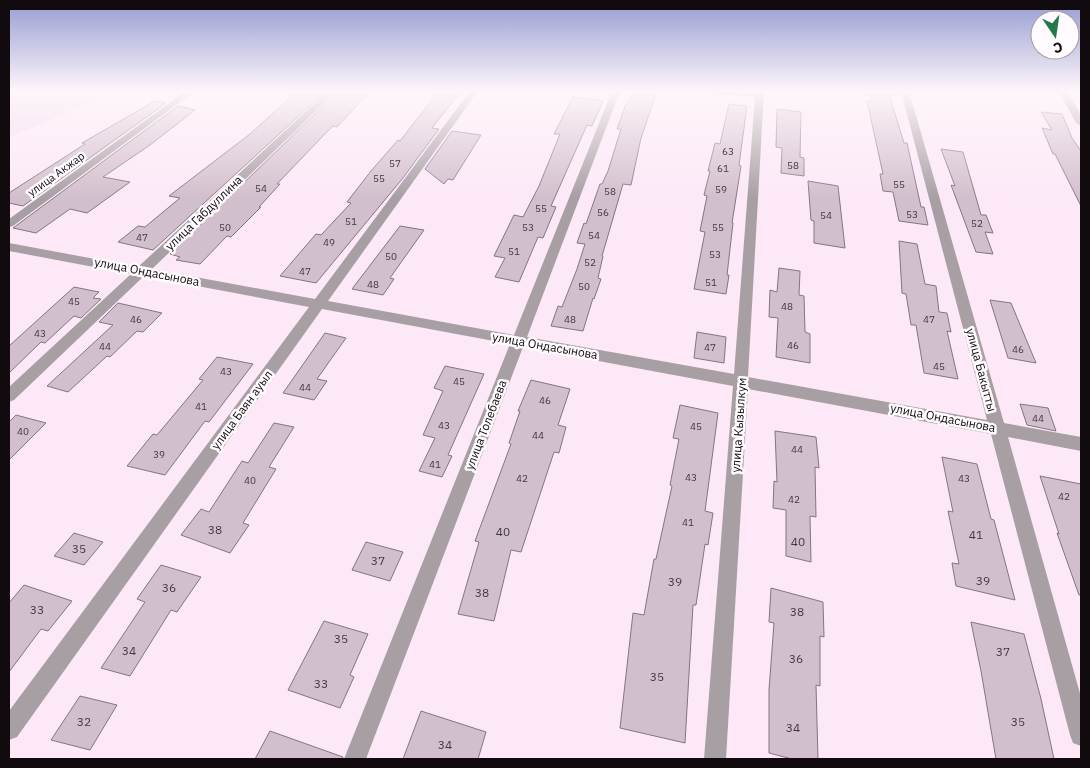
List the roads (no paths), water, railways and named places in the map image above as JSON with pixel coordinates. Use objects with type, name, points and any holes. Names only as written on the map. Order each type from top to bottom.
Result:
[{"type":"street","name":"улица Акжар","points":[[9,224],[142,127]]},
{"type":"street","name":"улица Габдуллина","points":[[9,396],[294,127]]},
{"type":"street","name":"улица Баян ауыл","points":[[9,730],[448,127]]},
{"type":"street","name":"улица Толебаева","points":[[355,759],[602,127]]},
{"type":"street","name":"улица Кызылкум","points":[[715,759],[758,127]]},
{"type":"street","name":"улица Бакытты","points":[[915,127],[1081,735]]},
{"type":"street","name":"улица Ондасынова","points":[[9,247],[518,342],[742,380],[1081,444]]}]
